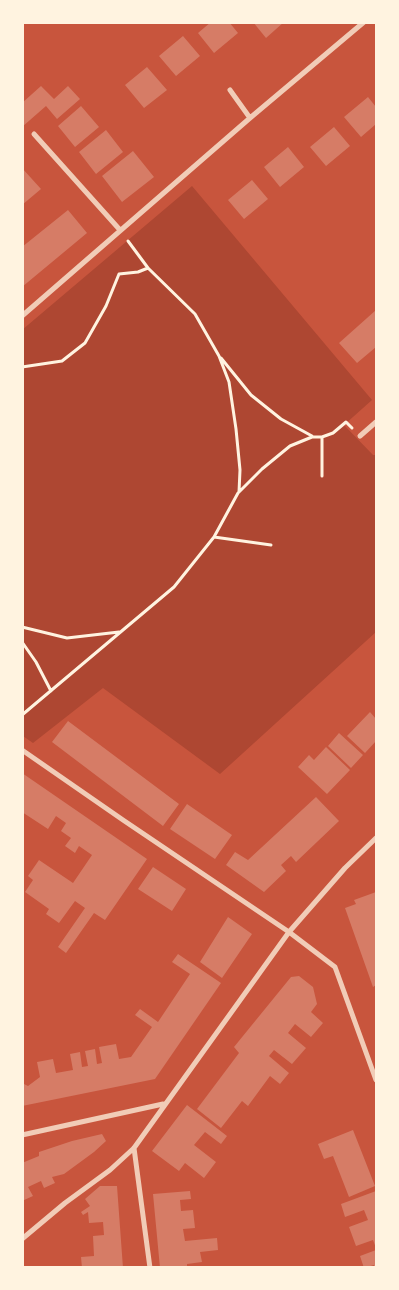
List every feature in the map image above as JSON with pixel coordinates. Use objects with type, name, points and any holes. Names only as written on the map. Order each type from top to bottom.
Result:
[{"type":"street","points":[[22,316],[250,118],[364,22]]},
{"type":"street","points":[[230,90],[250,118]]},
{"type":"street","points":[[34,134],[120,230]]},
{"type":"street","points":[[360,436],[376,422]]},
{"type":"street","points":[[22,750],[289,932],[335,967],[376,1080]]},
{"type":"street","points":[[22,1239],[64,1203],[110,1170],[134,1148],[289,932],[345,868],[376,838]]},
{"type":"street","points":[[22,1135],[164,1104]]},
{"type":"street","points":[[134,1148],[150,1268]]},
{"type":"path","points":[[120,230],[148,268],[195,314],[219,356],[229,382],[236,429],[240,470],[238,492]]},
{"type":"path","points":[[22,367],[62,360],[85,342],[119,274],[138,272],[148,268]]},
{"type":"path","points":[[219,356],[251,395],[281,419],[312,437]]},
{"type":"path","points":[[22,715],[174,587],[214,538],[238,492],[262,469],[290,446],[312,437],[322,437],[333,433],[346,422],[360,436]]},
{"type":"path","points":[[322,437],[322,476]]},
{"type":"path","points":[[214,538],[271,545]]},
{"type":"path","points":[[22,626],[67,638],[120,632]]},
{"type":"path","points":[[22,642],[36,662],[51,691]]},
{"type":"shaded area","points":[[192,186],[372,400],[344,425],[373,455],[376,455],[376,632],[220,774],[103,688],[33,743],[23,736],[22,330]]},
{"type":"building","points":[[211,22],[229,22],[238,33],[214,53],[198,33]]},
{"type":"building","points":[[253,22],[284,22],[266,38]]},
{"type":"building","points":[[183,36],[200,56],[176,76],[159,56]]},
{"type":"building","points":[[147,67],[167,90],[144,108],[125,85]]},
{"type":"building","points":[[41,86],[54,99],[68,86],[80,99],[57,119],[46,106],[22,127],[22,103]]},
{"type":"building","points":[[368,97],[376,107],[376,124],[361,137],[344,117]]},
{"type":"building","points":[[81,106],[99,127],[75,147],[58,126]]},
{"type":"building","points":[[334,127],[350,146],[326,166],[310,147]]},
{"type":"building","points":[[106,130],[123,152],[96,174],[79,152]]},
{"type":"building","points":[[288,147],[304,167],[280,187],[264,167]]},
{"type":"building","points":[[133,151],[154,177],[122,202],[102,176]]},
{"type":"building","points":[[22,168],[41,189],[22,205]]},
{"type":"building","points":[[252,180],[268,199],[244,219],[228,200]]},
{"type":"building","points":[[68,210],[87,233],[22,287],[22,247]]},
{"type":"building","points":[[376,310],[376,347],[357,363],[339,343]]},
{"type":"building","points":[[370,712],[376,719],[376,741],[365,753],[347,736]]},
{"type":"building","points":[[68,721],[179,804],[163,826],[52,742]]},
{"type":"building","points":[[339,733],[363,755],[351,768],[328,746]]},
{"type":"building","points":[[326,747],[350,770],[327,794],[298,767],[309,755],[314,760]]},
{"type":"building","points":[[22,773],[147,859],[105,920],[94,913],[66,953],[58,947],[85,908],[75,901],[59,923],[46,914],[49,909],[25,892],[33,880],[28,876],[39,860],[73,883],[92,855],[79,846],[75,853],[65,846],[71,838],[61,831],[66,823],[56,816],[48,829],[22,812]]},
{"type":"building","points":[[316,797],[339,821],[296,862],[291,856],[281,865],[286,871],[264,892],[226,865],[235,852],[248,860]]},
{"type":"building","points":[[187,804],[232,835],[215,859],[170,829]]},
{"type":"building","points":[[153,867],[186,889],[172,911],[138,889]]},
{"type":"building","points":[[376,892],[376,985],[373,987],[345,908],[356,904],[354,900]]},
{"type":"building","points":[[228,917],[252,934],[222,978],[200,962]]},
{"type":"building","points":[[178,954],[221,983],[155,1079],[22,1106],[22,1083],[28,1086],[40,1077],[37,1062],[53,1059],[56,1073],[73,1070],[70,1054],[80,1052],[82,1067],[88,1066],[85,1051],[95,1049],[97,1064],[102,1063],[99,1047],[116,1044],[119,1059],[131,1057],[152,1027],[135,1015],[140,1009],[158,1022],[190,974],[172,962]]},
{"type":"building","points":[[299,976],[313,987],[317,1004],[311,1012],[323,1023],[311,1037],[295,1024],[288,1033],[306,1048],[292,1064],[274,1050],[269,1056],[289,1073],[280,1084],[270,1076],[248,1106],[242,1101],[221,1128],[197,1109],[239,1053],[234,1047],[291,977]]},
{"type":"building","points":[[187,1105],[227,1136],[221,1144],[205,1132],[194,1145],[216,1162],[204,1178],[185,1163],[179,1171],[152,1151]]},
{"type":"building","points":[[353,1130],[375,1186],[349,1197],[333,1156],[324,1159],[318,1144]]},
{"type":"building","points":[[102,1134],[106,1141],[94,1152],[64,1174],[52,1177],[55,1183],[44,1188],[41,1181],[28,1187],[33,1196],[22,1201],[22,1163],[39,1156],[39,1152],[72,1141]]},
{"type":"building","points":[[100,1186],[117,1186],[123,1268],[82,1268],[81,1257],[94,1256],[93,1236],[104,1235],[103,1222],[89,1223],[88,1212],[83,1215],[81,1212],[90,1206],[85,1199]]},
{"type":"building","points":[[190,1191],[191,1199],[180,1200],[181,1211],[193,1210],[195,1228],[183,1229],[185,1241],[217,1238],[218,1250],[200,1252],[202,1262],[187,1264],[187,1268],[160,1268],[153,1194]]},
{"type":"building","points":[[376,1191],[376,1248],[373,1240],[356,1246],[349,1227],[368,1220],[364,1210],[345,1217],[341,1204]]},
{"type":"building","points":[[376,1250],[376,1268],[374,1268],[374,1265],[364,1268],[360,1256]]}]
